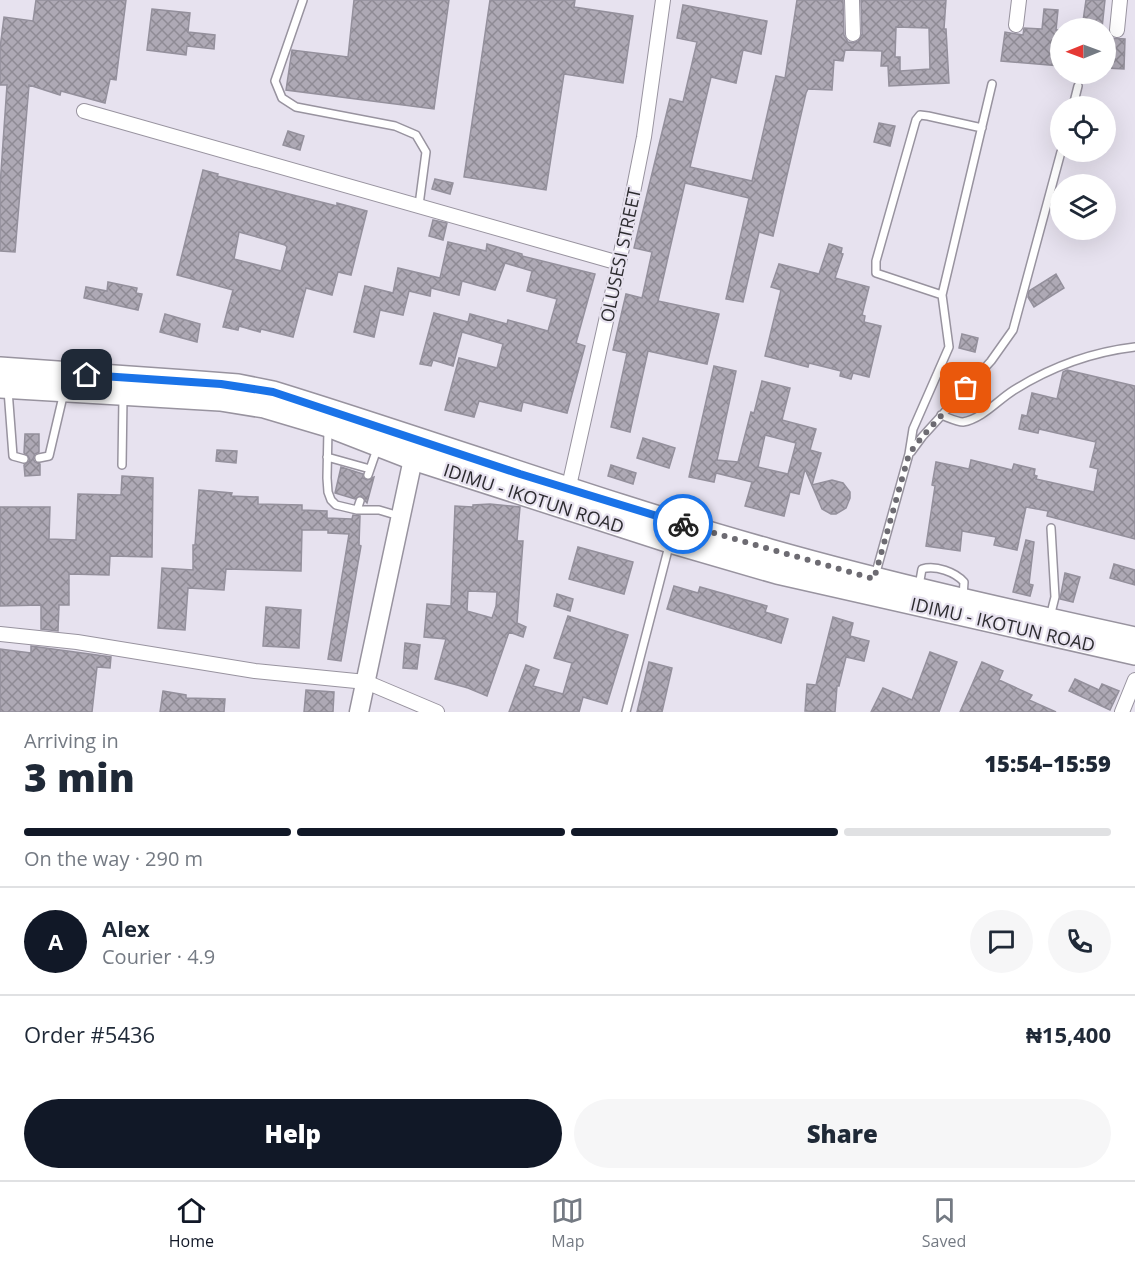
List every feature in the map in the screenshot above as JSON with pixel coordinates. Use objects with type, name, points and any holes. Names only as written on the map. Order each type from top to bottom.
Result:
[{"type":"main road","points":[[3,381],[197,382],[273,392],[566,498],[768,550],[872,586],[919,590],[1050,620],[1101,639],[1135,638]]},
{"type":"main road","name":"IDIMU - IKOTUN ROAD","points":[[3,381],[64,392],[220,400],[264,407],[328,426],[413,459],[566,498],[670,542],[777,573],[872,586],[1101,639],[1135,654]]},
{"type":"street","name":"OLUSESI STREET","points":[[566,498],[619,263],[644,137],[663,0]]},
{"type":"street","points":[[852,0],[853,34]]},
{"type":"street","points":[[1016,25],[1019,0]]},
{"type":"street","points":[[1117,30],[1120,0]]},
{"type":"street","points":[[84,111],[419,204],[619,263]]},
{"type":"street","points":[[358,712],[413,459]]},
{"type":"street","points":[[0,634],[77,642],[255,671],[366,682],[437,712]]},
{"type":"street","points":[[1122,712],[1135,680]]},
{"type":"lane","points":[[303,0],[275,81],[282,98],[296,107],[395,126],[416,135],[426,152],[419,204]]},
{"type":"lane","points":[[872,586],[909,454],[913,429],[949,347],[942,295],[992,84]]},
{"type":"lane","points":[[1076,96],[1078,86]]},
{"type":"lane","points":[[942,295],[876,273],[876,261],[916,120],[920,115],[982,128]]},
{"type":"lane","points":[[909,454],[991,361],[1013,330],[1058,162]]},
{"type":"lane","points":[[941,415],[961,422],[978,416],[1014,390],[1062,364],[1110,350],[1135,347]]},
{"type":"lane","points":[[3,381],[13,456],[24,459]]},
{"type":"lane","points":[[39,458],[49,456],[64,392]]},
{"type":"lane","points":[[122,465],[123,395]]},
{"type":"lane","points":[[328,426],[328,492],[331,500],[336,505],[357,510],[379,510],[399,516]]},
{"type":"lane","points":[[327,457],[369,472],[378,446]]},
{"type":"lane","points":[[357,510],[360,501]]},
{"type":"lane","points":[[1050,620],[1055,597],[1051,528]]},
{"type":"lane","points":[[626,712],[670,542]]},
{"type":"building","points":[[36,0],[126,0],[116,80],[110,79],[105,103],[61,91],[60,95],[29,85],[15,252],[0,251],[0,186],[7,85],[0,85],[0,48],[4,17],[33,21]]},
{"type":"building","points":[[354,0],[449,0],[434,109],[286,90],[292,50],[348,57]]},
{"type":"building","points":[[490,0],[575,0],[574,7],[633,16],[623,83],[564,74],[546,190],[464,177]]},
{"type":"building","points":[[797,0],[843,0],[844,35],[848,42],[853,43],[858,41],[862,34],[861,0],[946,0],[944,29],[946,29],[949,83],[889,86],[888,66],[881,66],[882,51],[845,50],[843,61],[834,60],[832,90],[808,89],[773,236],[759,232],[743,302],[726,299],[749,198],[685,183],[658,301],[719,314],[707,364],[648,351],[630,432],[611,427],[627,353],[613,350],[626,294],[642,298],[652,252],[634,248],[670,99],[683,102],[697,42],[677,38],[683,5],[767,21],[761,54],[743,50],[736,83],[711,77],[690,167],[752,181],[776,76],[785,78]],"holes":[[[896,27],[929,28],[930,69],[900,71],[900,57],[895,57]]]},
{"type":"building","points":[[1086,0],[1105,0],[1103,18],[1083,18]]},
{"type":"building","points":[[152,9],[190,13],[188,32],[215,35],[214,49],[187,46],[186,55],[147,50]]},
{"type":"building","points":[[1044,9],[1058,10],[1057,18],[1050,18],[1050,65],[1001,61],[1005,32],[1023,35],[1024,28],[1042,29]]},
{"type":"building","points":[[1116,39],[1125,39],[1124,69],[1116,69]]},
{"type":"building","points":[[879,123],[895,126],[890,146],[874,142]]},
{"type":"building","points":[[288,131],[304,136],[300,150],[283,145]]},
{"type":"building","points":[[203,170],[218,174],[217,176],[337,206],[337,203],[367,211],[351,275],[338,272],[332,295],[306,288],[293,337],[261,329],[260,332],[239,326],[238,330],[223,327],[233,290],[177,275]],"holes":[[[239,232],[287,247],[281,271],[234,259]]]},
{"type":"building","points":[[435,179],[453,183],[450,194],[432,189]]},
{"type":"building","points":[[433,220],[447,223],[443,240],[429,236]]},
{"type":"building","points":[[448,242],[486,251],[487,244],[522,254],[522,256],[595,274],[576,343],[585,346],[567,413],[523,402],[521,411],[479,401],[474,417],[445,410],[459,358],[497,368],[503,344],[462,332],[453,366],[433,360],[431,366],[420,364],[434,313],[468,322],[470,314],[507,324],[508,320],[548,331],[557,299],[527,291],[532,271],[505,263],[495,290],[462,281],[459,295],[431,288],[430,296],[409,291],[403,315],[380,310],[374,337],[354,332],[365,286],[393,293],[398,268],[440,278]]},
{"type":"building","points":[[829,244],[842,248],[841,253],[843,254],[835,278],[869,287],[862,315],[865,316],[864,322],[881,326],[869,377],[853,373],[851,379],[840,376],[841,371],[809,363],[808,367],[765,356],[781,290],[771,287],[779,264],[819,274]]},
{"type":"building","points":[[1056,274],[1064,288],[1034,307],[1028,297],[1029,291]]},
{"type":"building","points":[[108,282],[137,288],[136,293],[142,294],[138,310],[84,298],[86,287],[107,291]]},
{"type":"building","points":[[165,314],[200,324],[197,342],[160,332]]},
{"type":"building","points":[[962,334],[978,338],[975,352],[959,348]]},
{"type":"building","points":[[714,366],[736,371],[717,460],[738,462],[762,381],[790,388],[782,420],[816,429],[810,450],[821,453],[812,485],[832,480],[843,483],[850,492],[850,498],[846,508],[836,514],[822,509],[805,469],[799,494],[790,492],[784,516],[745,506],[752,482],[716,473],[714,482],[689,477]],"holes":[[[765,435],[796,443],[788,474],[758,467]]]},
{"type":"building","points":[[1067,370],[1135,386],[1135,539],[1047,516],[1048,511],[1026,507],[1017,550],[994,545],[996,537],[962,531],[960,551],[926,546],[935,486],[932,485],[936,462],[969,469],[971,460],[1012,470],[1014,464],[1035,469],[1036,479],[1094,492],[1098,469],[1090,467],[1096,442],[1039,429],[1038,433],[1019,429],[1022,415],[1027,416],[1032,393],[1057,399],[1063,372]]},
{"type":"building","points":[[25,434],[39,434],[39,452],[33,459],[40,464],[40,475],[25,476],[24,465],[30,460],[24,453]]},
{"type":"building","points":[[643,438],[675,448],[669,468],[637,458]]},
{"type":"building","points":[[217,450],[237,451],[236,463],[216,461]]},
{"type":"building","points":[[611,465],[636,473],[633,484],[608,476]]},
{"type":"building","points":[[341,467],[363,474],[363,478],[367,480],[374,477],[367,503],[361,496],[355,499],[335,493]]},
{"type":"building","points":[[122,476],[153,478],[152,557],[110,556],[109,575],[69,574],[69,605],[59,605],[58,631],[41,629],[41,605],[0,606],[0,507],[50,507],[49,539],[76,540],[78,494],[121,495]]},
{"type":"building","points":[[199,490],[232,493],[231,496],[258,497],[258,504],[302,505],[302,510],[327,511],[327,518],[352,519],[353,515],[360,516],[359,545],[361,546],[341,661],[328,659],[349,534],[328,533],[328,530],[302,530],[301,571],[226,569],[224,590],[188,588],[185,630],[158,628],[162,568],[193,570],[193,545],[195,545]]},
{"type":"building","points":[[473,505],[520,507],[517,541],[523,541],[517,623],[526,627],[523,637],[509,632],[487,696],[435,679],[446,639],[424,637],[427,604],[451,606],[455,506],[473,507]],"holes":[[[468,591],[497,592],[492,618],[467,611]]]},
{"type":"building","points":[[1026,540],[1034,542],[1029,584],[1033,585],[1030,596],[1013,592]]},
{"type":"building","points":[[578,547],[633,562],[624,594],[569,579]]},
{"type":"building","points":[[1114,564],[1135,570],[1135,585],[1110,578]]},
{"type":"building","points":[[1065,573],[1080,577],[1073,602],[1060,599]]},
{"type":"building","points":[[674,586],[698,593],[700,587],[767,606],[765,612],[788,619],[781,643],[667,609]]},
{"type":"building","points":[[557,594],[573,599],[570,611],[554,606]]},
{"type":"building","points":[[266,607],[301,610],[299,648],[263,646]]},
{"type":"building","points":[[568,616],[628,635],[607,704],[583,697],[579,712],[509,712],[526,665],[539,670],[533,686],[563,694],[572,663],[554,658]]},
{"type":"building","points":[[833,617],[853,623],[850,636],[869,641],[864,661],[846,657],[839,686],[837,686],[835,712],[805,711],[807,684],[816,685]]},
{"type":"building","points":[[405,643],[420,645],[417,669],[403,668]]},
{"type":"building","points":[[31,646],[111,657],[110,668],[97,667],[92,712],[0,712],[0,649],[31,653]]},
{"type":"building","points":[[930,652],[957,662],[939,712],[871,712],[883,688],[912,700]]},
{"type":"building","points":[[649,662],[672,668],[662,712],[637,712]]},
{"type":"building","points":[[982,662],[1003,671],[999,680],[1032,695],[1029,700],[1056,712],[960,712]]},
{"type":"building","points":[[1075,679],[1099,690],[1102,684],[1119,691],[1110,710],[1069,691]]},
{"type":"building","points":[[306,690],[334,692],[333,712],[304,712]]},
{"type":"building","points":[[163,691],[186,695],[186,698],[225,699],[224,712],[160,712]]},
{"type":"way so far","points":[[683,524],[874,579],[909,454],[966,388]]},
{"type":"route","points":[[87,375],[221,384],[273,392],[520,474],[683,524]]}]
